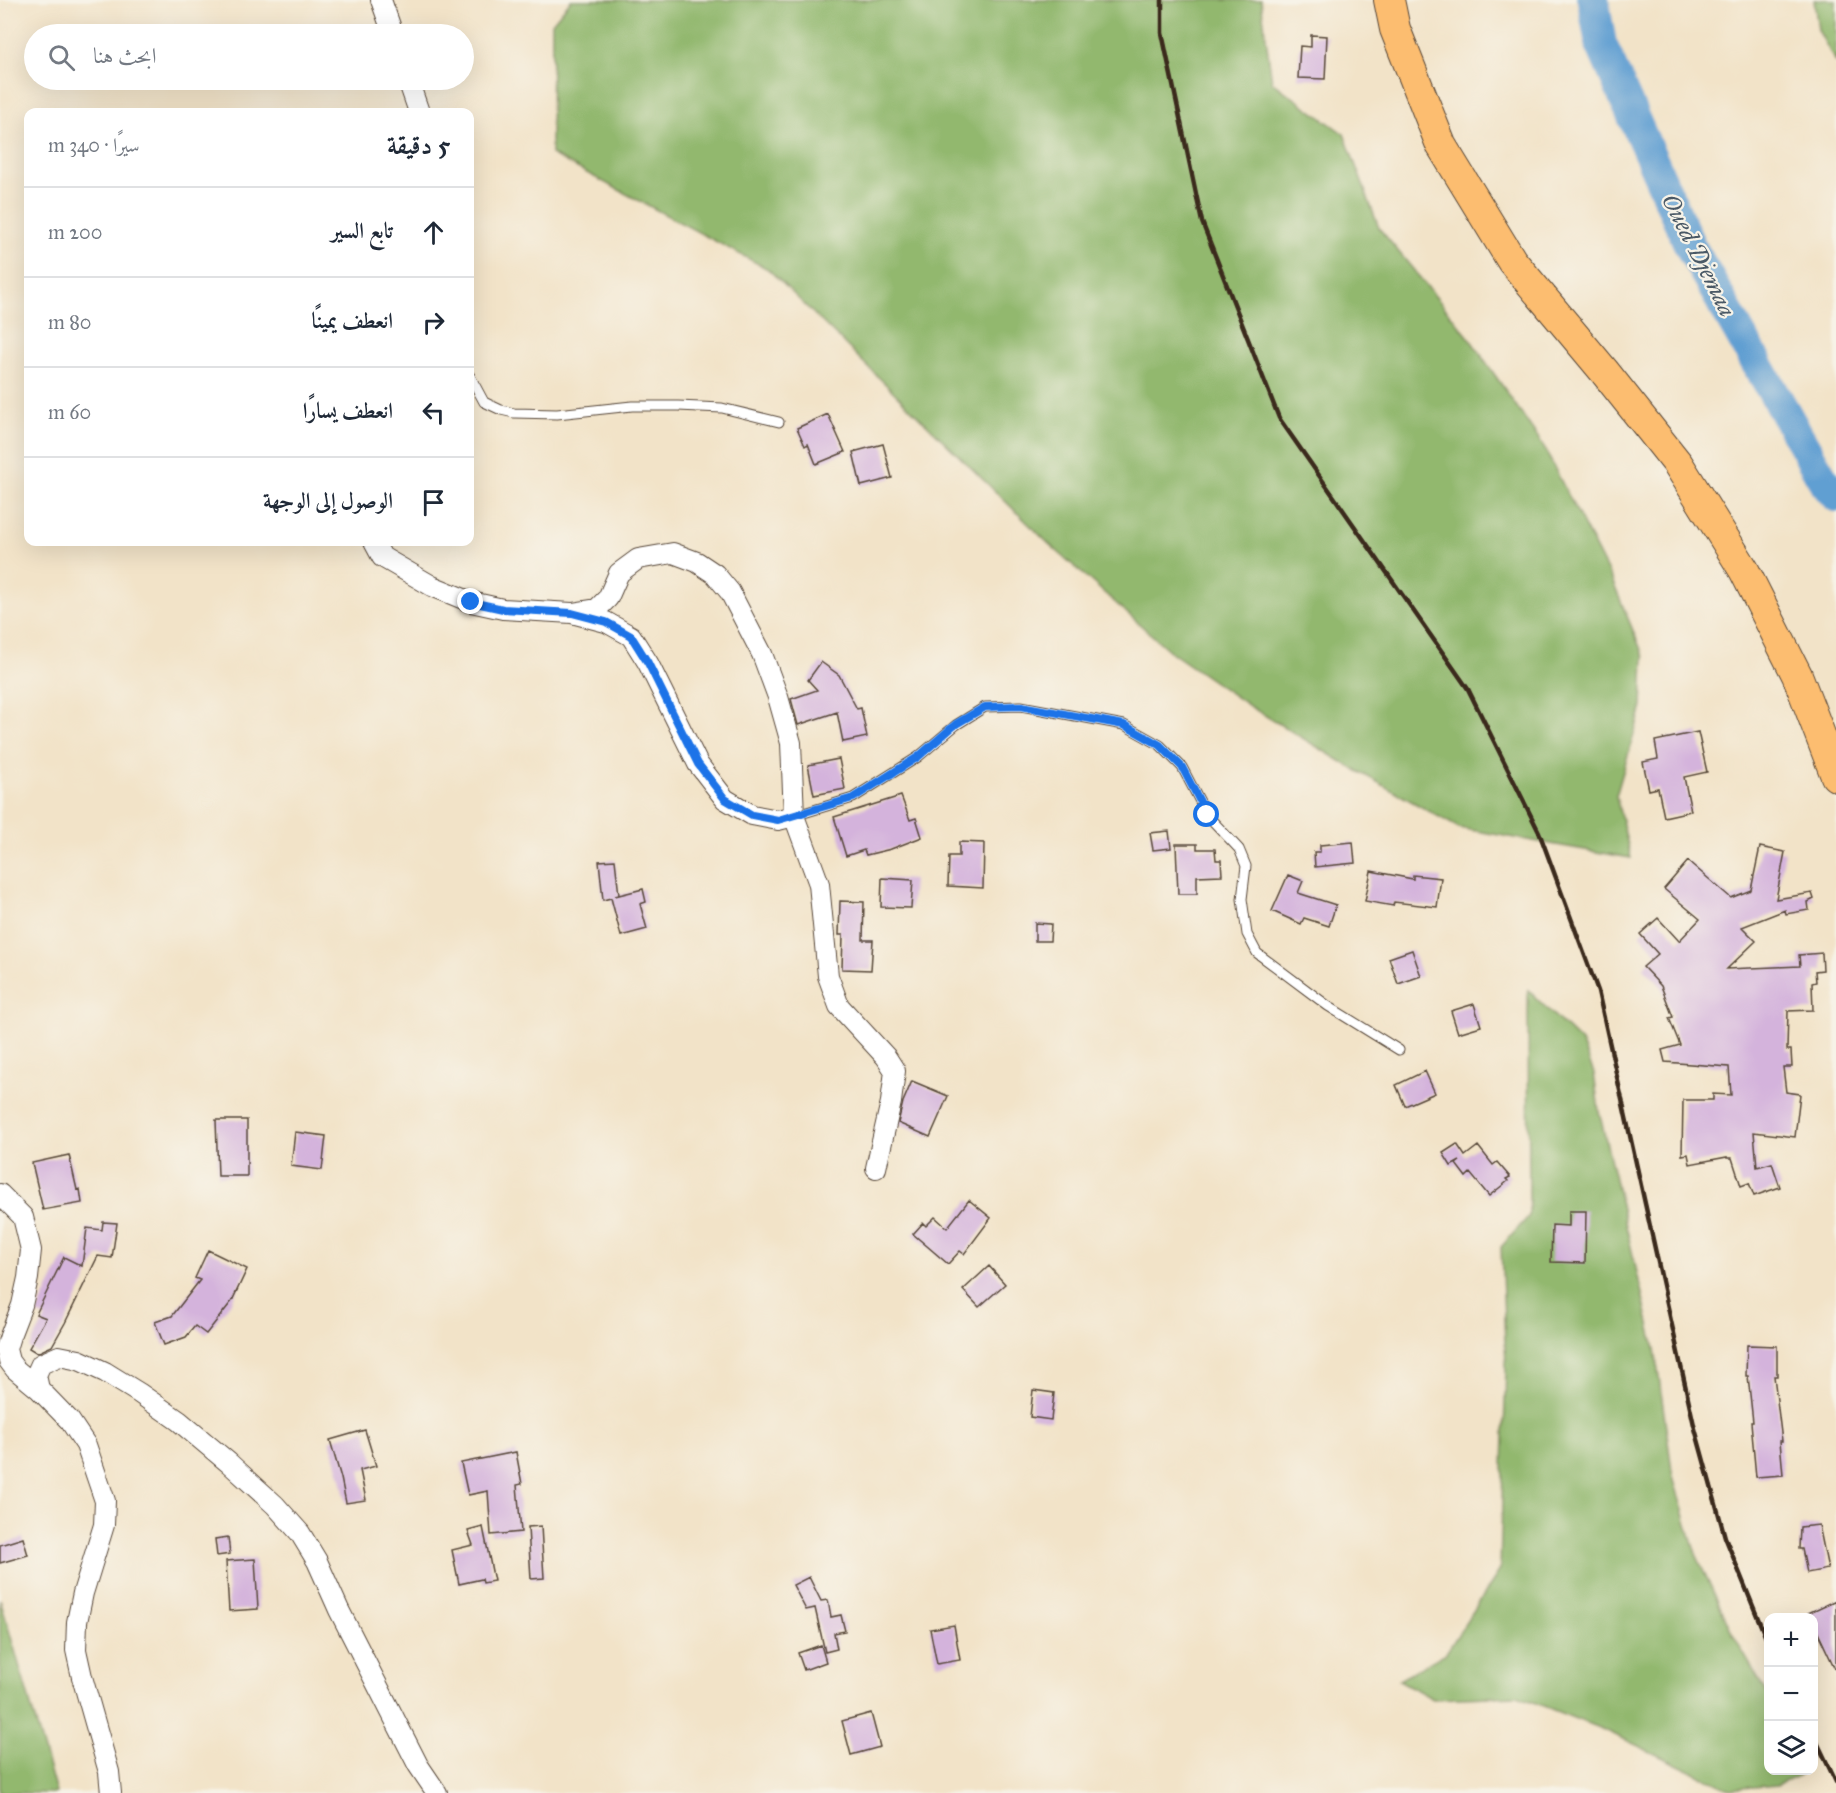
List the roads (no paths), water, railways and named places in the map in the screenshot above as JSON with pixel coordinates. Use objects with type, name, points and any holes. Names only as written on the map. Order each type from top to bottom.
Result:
[{"type":"main road","points":[[1389,0],[1395,29],[1441,145],[1512,261],[1678,464],[1744,570],[1797,675],[1836,777]]},
{"type":"street","points":[[381,0],[389,24]]},
{"type":"street","points":[[411,90],[418,108]]},
{"type":"street","points":[[376,546],[382,557],[432,586],[471,602],[503,609],[572,613],[606,622],[631,636],[648,663],[698,764],[725,799],[752,815],[778,820],[794,816]]},
{"type":"street","points":[[572,613],[597,609],[608,598],[618,573],[638,559],[673,553],[697,562],[715,574],[730,592],[762,654],[778,697],[791,743],[794,816],[819,884],[828,976],[839,1006],[886,1057],[895,1071],[891,1102],[876,1168]]},
{"type":"street","points":[[0,1194],[22,1217],[31,1250],[22,1305],[6,1349],[9,1361],[15,1370],[39,1389],[70,1421],[86,1446],[105,1501],[104,1525],[83,1593],[77,1622],[76,1650],[109,1772],[111,1793]]},
{"type":"street","points":[[39,1389],[36,1375],[41,1364],[59,1356],[79,1360],[105,1372],[179,1421],[229,1462],[275,1505],[300,1533],[317,1561],[339,1610],[418,1765],[437,1793]]},
{"type":"lane","points":[[474,383],[484,402],[514,413],[557,414],[632,406],[678,406],[722,408],[779,422]]},
{"type":"lane","points":[[794,816],[853,798],[918,757],[956,724],[985,707],[1021,706],[1124,725],[1160,745],[1182,767],[1207,815],[1239,849],[1246,866],[1242,899],[1247,934],[1257,953],[1328,1006],[1399,1050]]},
{"type":"waterway","name":"Oued Djemaa","points":[[1593,0],[1601,44],[1690,246],[1825,483],[1836,496]]},
{"type":"railway","points":[[1162,0],[1162,33],[1202,222],[1279,418],[1468,689],[1539,832],[1598,991],[1694,1425],[1725,1537],[1764,1633]]},
{"type":"railway","points":[[1818,1744],[1836,1782]]}]
